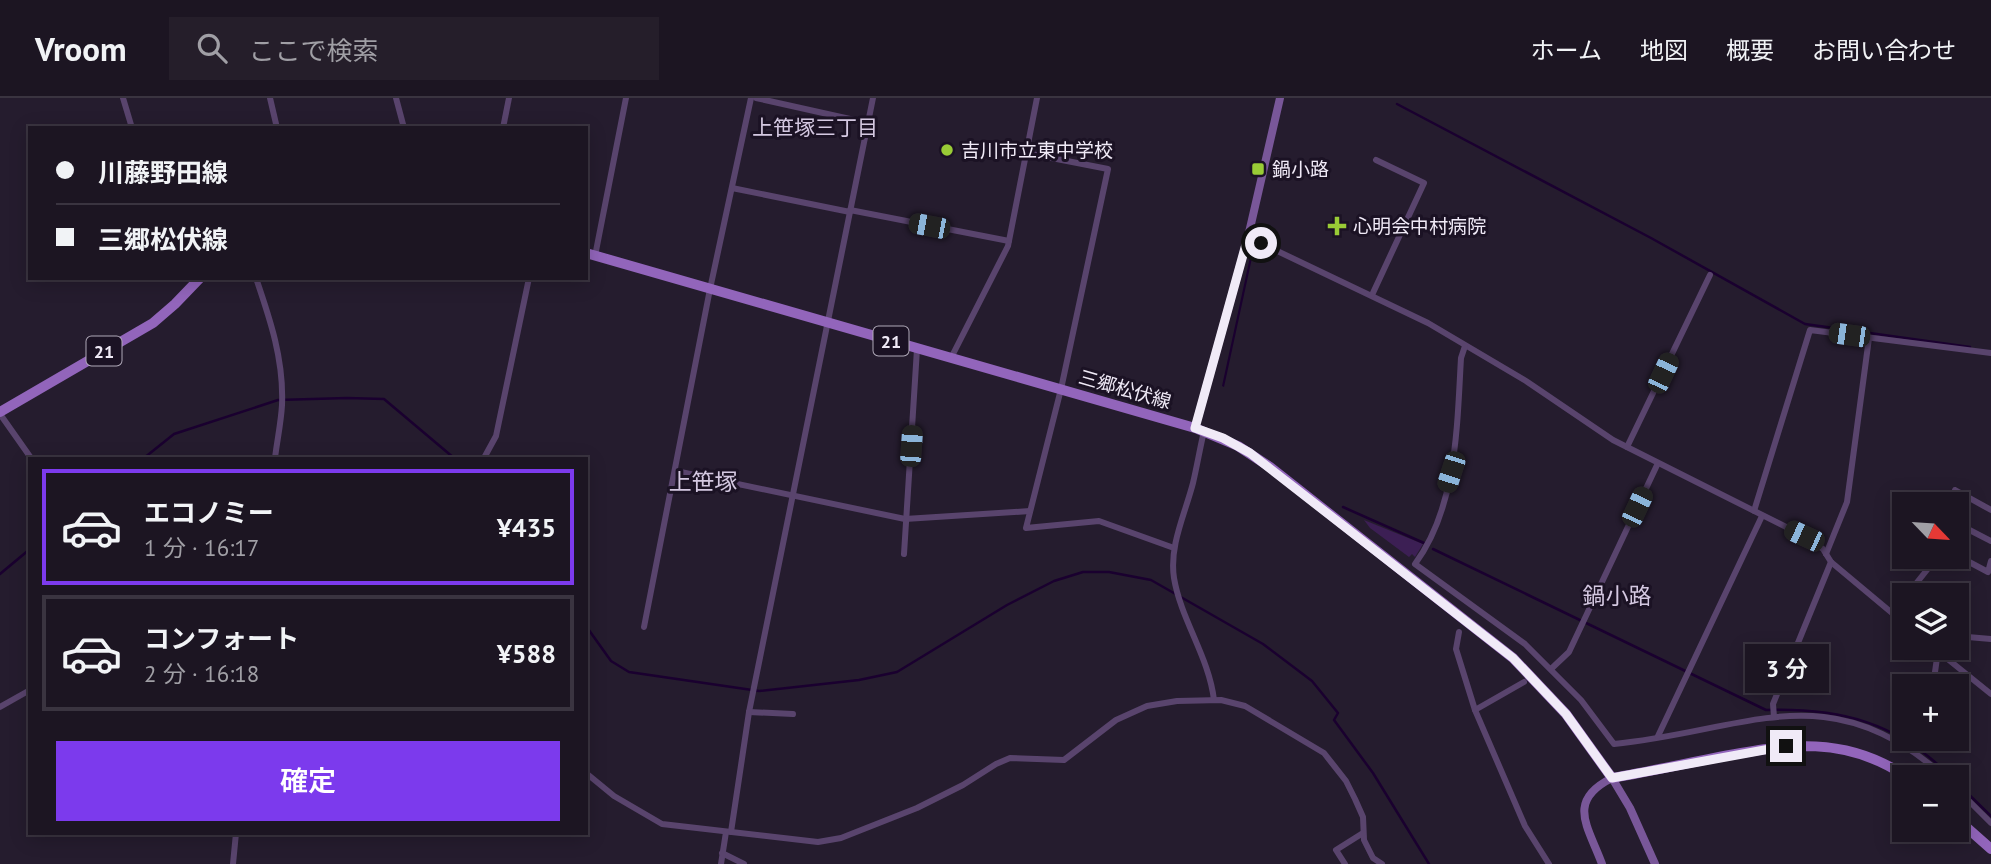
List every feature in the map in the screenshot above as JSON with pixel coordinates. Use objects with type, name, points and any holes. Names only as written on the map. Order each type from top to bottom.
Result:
[{"type":"main road","points":[[1200,429],[1280,98]]},
{"type":"main road","name":"三郷松伏線","points":[[591,255],[1200,429],[1238,446],[1270,467],[1513,658],[1566,714],[1612,778]]},
{"type":"main road","name":"21","points":[[0,413],[153,323],[176,304],[198,280]]},
{"type":"main road","points":[[1602,864],[1584,814],[1584,804],[1591,792],[1612,778],[1756,750],[1813,745],[1868,755],[1892,769]]},
{"type":"main road","points":[[1612,778],[1630,808],[1655,864]]},
{"type":"main road","points":[[1969,830],[1991,849]]},
{"type":"street","points":[[123,98],[131,126]]},
{"type":"street","points":[[270,98],[277,126]]},
{"type":"street","points":[[396,98],[403,126]]},
{"type":"street","points":[[503,126],[509,98]]},
{"type":"street","points":[[591,255],[626,98]]},
{"type":"street","points":[[644,627],[710,289],[753,98],[867,123]]},
{"type":"street","points":[[721,864],[873,98]]},
{"type":"street","points":[[951,358],[1009,241],[1037,98]]},
{"type":"street","points":[[1026,153],[1108,169],[1061,389],[1026,528],[1099,521],[1174,548]]},
{"type":"street","points":[[1372,295],[1424,183],[1376,160]]},
{"type":"street","points":[[732,188],[1009,241]]},
{"type":"street","points":[[1248,237],[1428,323],[1497,363],[1613,440],[1804,536],[1892,612]]},
{"type":"street","points":[[1627,447],[1710,275]]},
{"type":"street","points":[[257,280],[279,355],[282,404],[275,457]]},
{"type":"street","points":[[485,457],[496,436],[529,280]]},
{"type":"street","points":[[1754,511],[1810,330],[1991,354]]},
{"type":"street","points":[[1826,554],[1847,502],[1869,338]]},
{"type":"street","points":[[1465,346],[1461,358],[1451,472],[1431,539],[1415,564],[1525,644],[1580,700],[1614,744],[1793,714],[1830,717],[1875,729],[1900,742],[1931,765]]},
{"type":"street","points":[[904,554],[917,349]]},
{"type":"street","points":[[0,413],[30,457]]},
{"type":"street","points":[[1200,429],[1193,482],[1174,548],[1173,564],[1175,581],[1208,667],[1214,700]]},
{"type":"street","points":[[1541,671],[1569,652],[1658,463]]},
{"type":"street","points":[[676,471],[905,519],[1030,511]]},
{"type":"street","points":[[1969,498],[1991,510]]},
{"type":"street","points":[[1658,736],[1762,516]]},
{"type":"street","points":[[1969,530],[1991,541]]},
{"type":"street","points":[[1969,562],[1988,572],[1991,561]]},
{"type":"street","points":[[1774,717],[1773,704],[1831,562]]},
{"type":"street","points":[[1916,583],[1928,569]]},
{"type":"street","points":[[1459,632],[1456,649],[1475,710],[1522,819],[1549,864]]},
{"type":"street","points":[[1969,637],[1991,639]]},
{"type":"street","points":[[1949,660],[1991,694]]},
{"type":"street","points":[[1475,710],[1524,682]]},
{"type":"street","points":[[0,707],[28,691]]},
{"type":"street","points":[[588,775],[614,796],[662,824],[800,842],[829,841],[917,808],[1010,758],[1064,760],[1116,720],[1147,706],[1177,701],[1214,700],[1245,706],[1324,753],[1346,781],[1363,817],[1364,840],[1373,858],[1382,864]]},
{"type":"street","points":[[750,712],[793,714]]},
{"type":"street","points":[[1969,801],[1991,823]]},
{"type":"street","points":[[1345,864],[1336,850],[1363,833]]},
{"type":"street","points":[[233,864],[236,835]]},
{"type":"street","points":[[722,853],[744,864]]},
{"type":"shaded area","points":[[1250,257],[1252,258],[1224,387],[1222,386]]},
{"type":"shaded area","points":[[1364,520],[1423,544],[1415,557],[1412,554],[1409,557],[1370,528]]},
{"type":"waterway","points":[[1397,104],[1651,238],[1805,324],[1970,347]]},
{"type":"waterway","points":[[145,457],[174,434],[278,400],[347,398],[384,399],[453,457]]},
{"type":"waterway","points":[[1343,507],[1424,543]]},
{"type":"waterway","points":[[1433,549],[1766,710],[1819,712],[1866,722],[1910,743],[1938,765]]},
{"type":"waterway","points":[[0,574],[28,551]]},
{"type":"waterway","points":[[588,629],[611,661],[629,672],[759,691],[859,680],[897,672],[1007,605],[1054,581],[1083,572],[1109,572],[1151,580],[1263,644],[1312,681],[1338,713],[1334,720],[1373,773],[1429,864]]},
{"type":"waterway","points":[[1969,795],[1991,816]]},
{"type":"place","name":"吉川市立東中学校","points":[[947,150]]},
{"type":"place","name":"鍋小路","points":[[1258,169]]},
{"type":"place","name":"心明会中村病院","points":[[1337,226]]},
{"type":"district","name":"上笹塚三丁目","points":[[815,127]]},
{"type":"district","name":"上笹塚","points":[[703,481]]},
{"type":"district","name":"鍋小路","points":[[1617,595]]},
{"type":"route","points":[[1261,243],[1248,237],[1195,428],[1223,438],[1270,467],[1513,658],[1566,714],[1612,778],[1786,746]]}]
